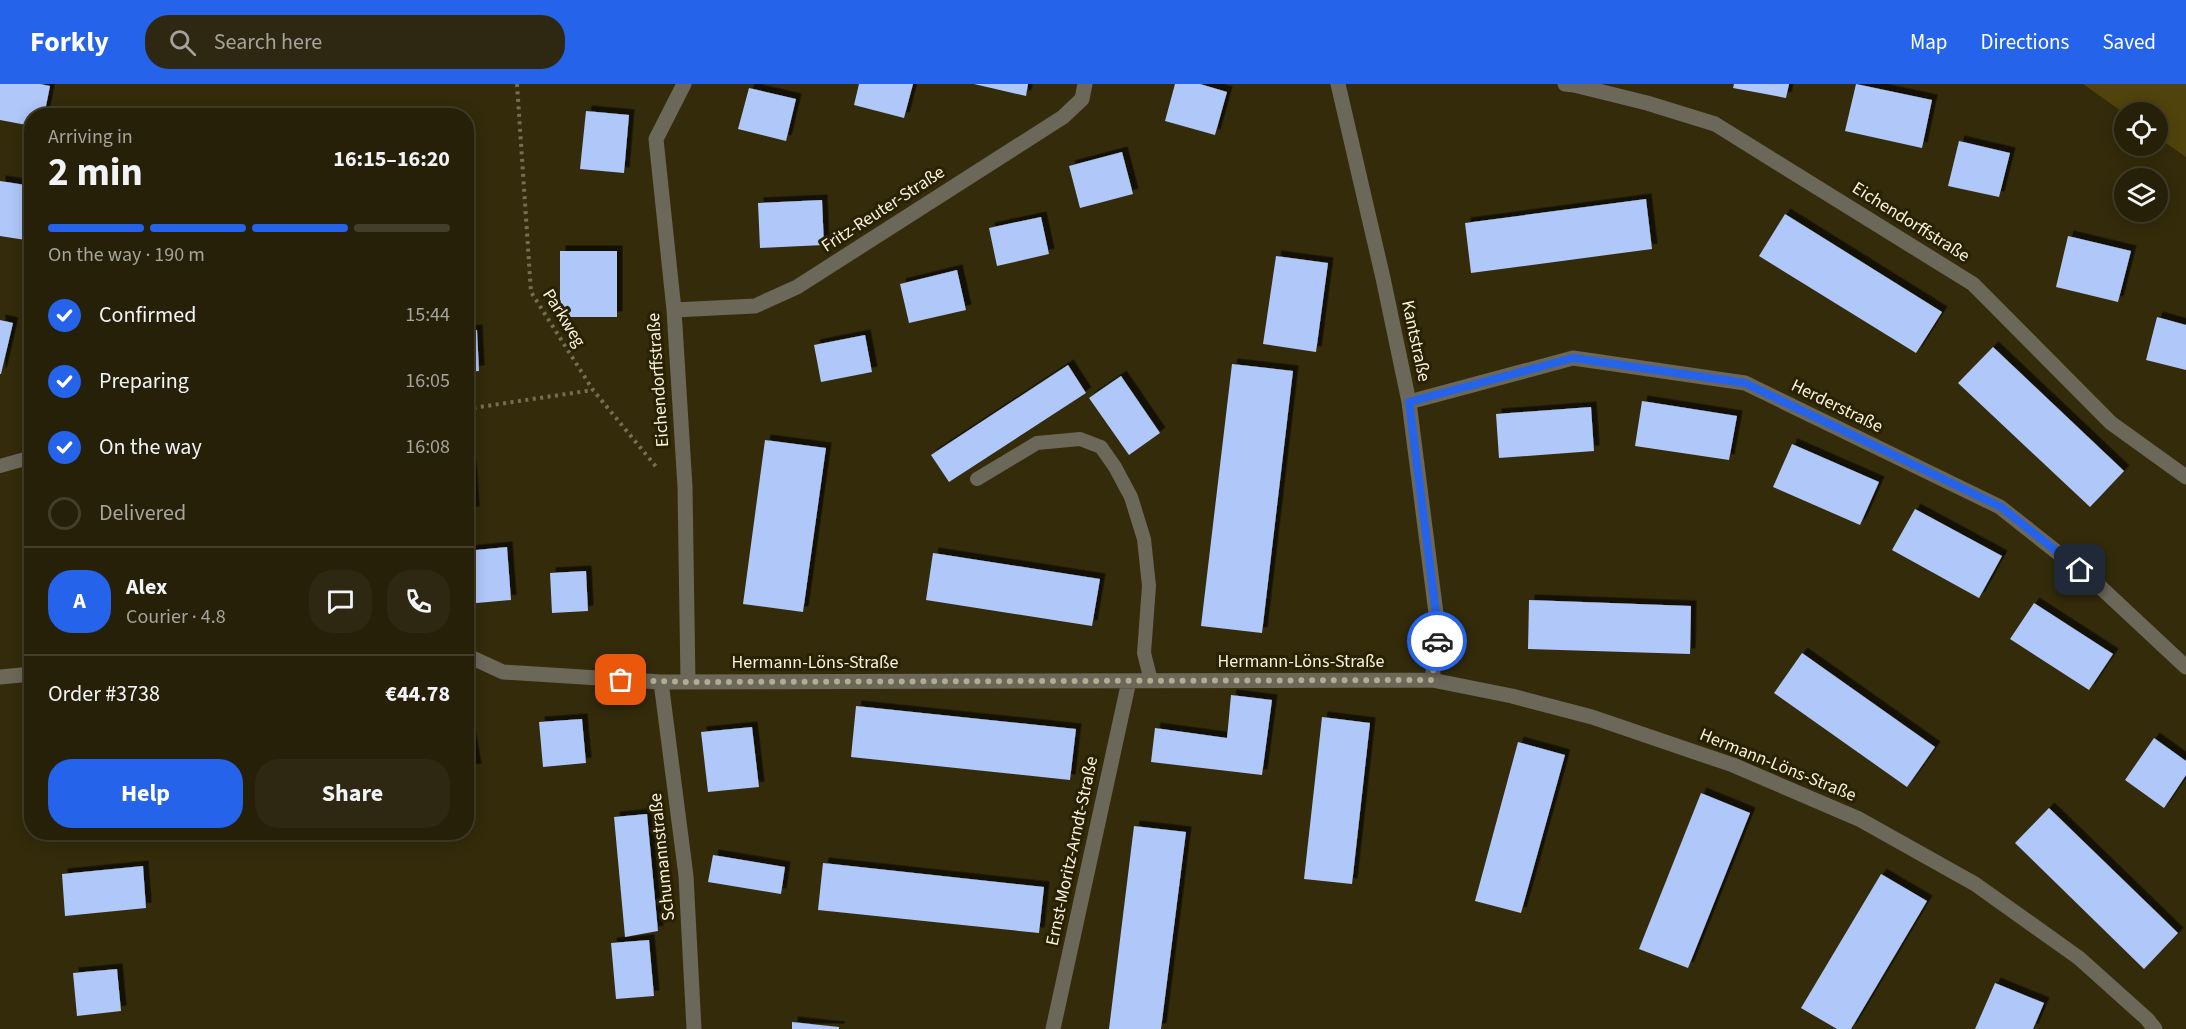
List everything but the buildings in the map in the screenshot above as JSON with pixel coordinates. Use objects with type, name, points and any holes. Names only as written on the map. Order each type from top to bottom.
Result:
[{"type":"street","name":"Eichendorffstraße","points":[[684,84],[656,139],[674,310],[685,488],[688,682]]},
{"type":"street","name":"Fritz-Reuter-Straße","points":[[674,310],[755,306],[797,287],[1063,117],[1082,99],[1085,84]]},
{"type":"street","name":"Kantstraße","points":[[1338,84],[1409,402],[1438,629],[1432,680]]},
{"type":"street","name":"Eichendorffstraße","points":[[1565,84],[1647,103],[1715,124],[1973,284],[2111,423],[2186,477]]},
{"type":"street","name":"Herderstraße","points":[[1409,402],[1573,358],[1745,383],[2001,507],[2096,583],[2186,667]]},
{"type":"street","name":"Hermann-Löns-Straße","points":[[474,659],[503,672],[661,682],[1432,680],[1512,696],[1592,717],[1733,765],[1859,819],[1975,884],[2079,958],[2147,1019],[2155,1029]]},
{"type":"street","points":[[0,678],[24,675]]},
{"type":"street","name":"Ernst-Moritz-Arndt-Straße","points":[[1053,1029],[1129,681]]},
{"type":"street","name":"Schumannstraße","points":[[661,682],[686,876],[694,1029]]},
{"type":"lane","points":[[977,479],[1037,443],[1080,439],[1101,447],[1115,466],[1131,497],[1144,540],[1149,586],[1144,653],[1150,681]]},
{"type":"lane","points":[[0,466],[24,459]]},
{"type":"path","name":"Parkweg","points":[[517,84],[531,292],[593,390],[668,481],[685,488]]},
{"type":"path","points":[[474,408],[593,390]]},
{"type":"shaded area","points":[[2083,84],[2186,84],[2186,157],[2168,145],[2168,102],[2114,102],[2114,106]]},
{"type":"way so far","points":[[621,680],[661,682],[1432,680],[1437,641]]},
{"type":"route","points":[[1437,641],[1438,629],[1409,402],[1573,358],[1745,383],[2001,507],[2080,570]]}]
